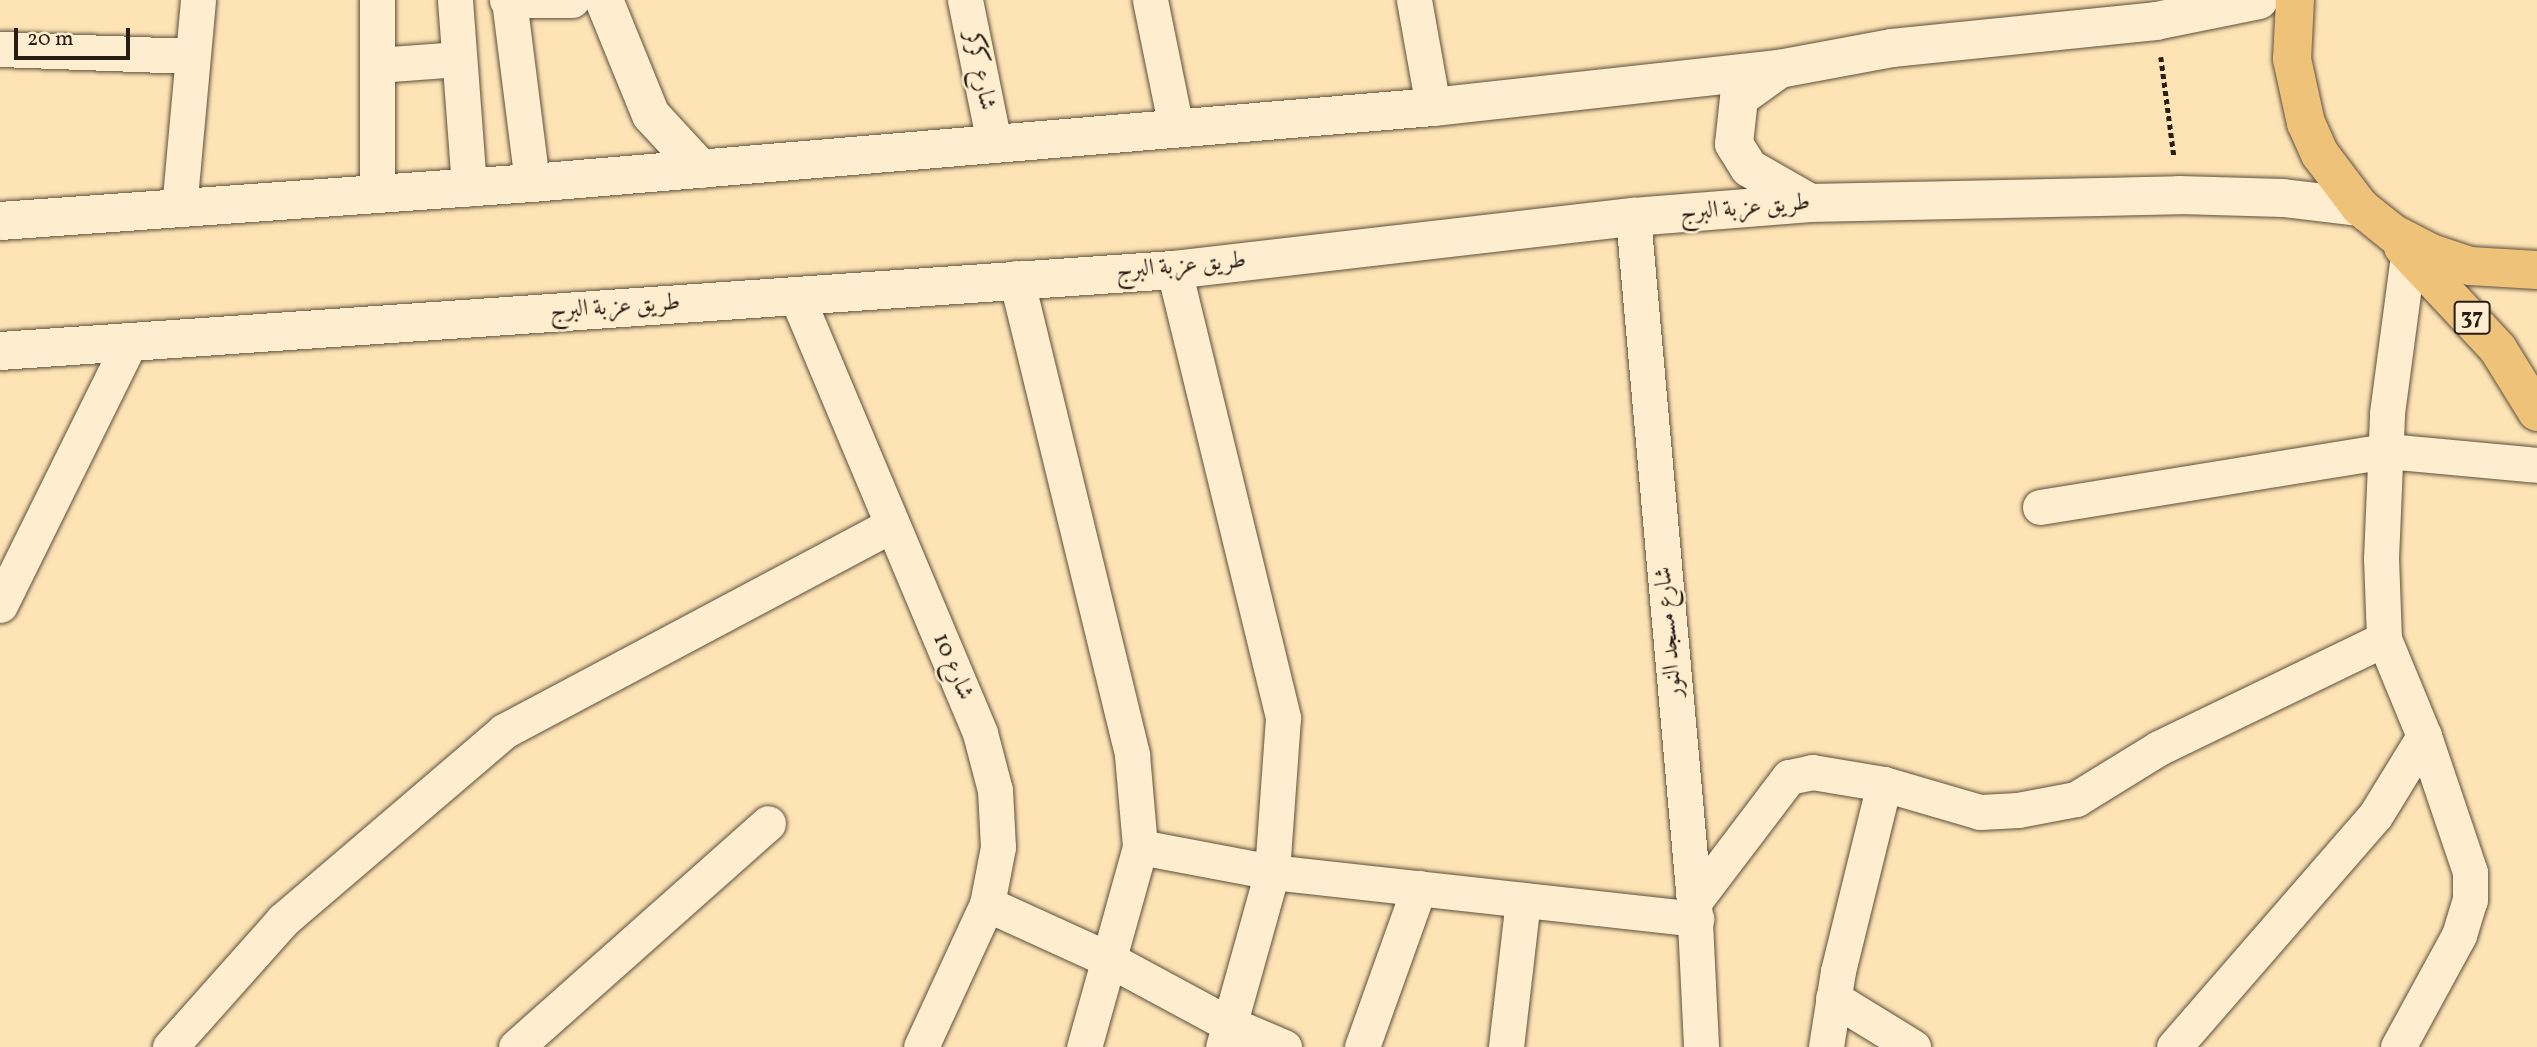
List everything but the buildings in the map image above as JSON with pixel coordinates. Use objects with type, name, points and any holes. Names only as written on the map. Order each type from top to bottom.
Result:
[{"type":"highway","points":[[2295,0],[2292,59],[2306,124],[2320,154],[2360,206],[2401,244],[2470,266],[2537,270]]},
{"type":"highway","name":"37","points":[[2401,244],[2498,349],[2537,412]]},
{"type":"street","points":[[179,209],[198,0]]},
{"type":"street","points":[[377,0],[377,195]]},
{"type":"street","points":[[455,0],[469,188]]},
{"type":"street","points":[[532,183],[508,0],[572,0]]},
{"type":"street","points":[[604,0],[651,115],[701,169]]},
{"type":"street","name":"شارع كركر","points":[[965,0],[994,143]]},
{"type":"street","points":[[1150,0],[1176,128]]},
{"type":"street","points":[[1414,0],[1433,107]]},
{"type":"street","points":[[0,222],[532,183],[1433,107],[1779,69],[1892,48],[2156,21],[2259,0]]},
{"type":"street","points":[[0,49],[192,56]]},
{"type":"street","points":[[377,65],[459,60]]},
{"type":"street","points":[[1779,69],[1738,98],[1734,144],[1749,168],[1810,203]]},
{"type":"street","name":"طريق عزبة البرج","points":[[0,351],[129,344],[1016,278],[1174,270],[1633,217],[1810,203],[2179,195],[2283,198],[2360,206]]},
{"type":"street","name":"شارع مسجد النور","points":[[1633,217],[1695,911],[1701,1047]]},
{"type":"street","points":[[2398,1047],[2459,935],[2470,900],[2470,872],[2424,736],[2384,639],[2381,559],[2387,412],[2401,244]]},
{"type":"street","points":[[1174,270],[1283,718],[1272,872],[1225,1035]]},
{"type":"street","points":[[1016,278],[1132,755],[1140,848],[1084,1047]]},
{"type":"street","name":"شارع 10","points":[[796,295],[989,761],[998,838],[987,904],[921,1047]]},
{"type":"street","points":[[0,605],[129,344]]},
{"type":"street","points":[[2040,507],[2387,451],[2537,465]]},
{"type":"street","points":[[170,1047],[283,920],[504,731],[892,525]]},
{"type":"street","points":[[1140,848],[1272,872],[1523,900],[1695,911],[1789,777],[1812,772],[1884,784],[1980,812],[2018,810],[2076,799],[2160,748],[2384,639]]},
{"type":"street","points":[[2174,1047],[2375,817],[2424,736]]},
{"type":"street","points":[[1826,1047],[1833,998],[1884,784]]},
{"type":"street","points":[[516,1047],[768,823]]},
{"type":"street","points":[[1362,1047],[1419,888]]},
{"type":"street","points":[[1506,1047],[1523,900]]},
{"type":"street","points":[[987,904],[1110,960],[1225,1035],[1284,1047]]},
{"type":"street","points":[[1833,998],[1913,1047]]},
{"type":"path","points":[[2156,21],[2179,195]]}]
